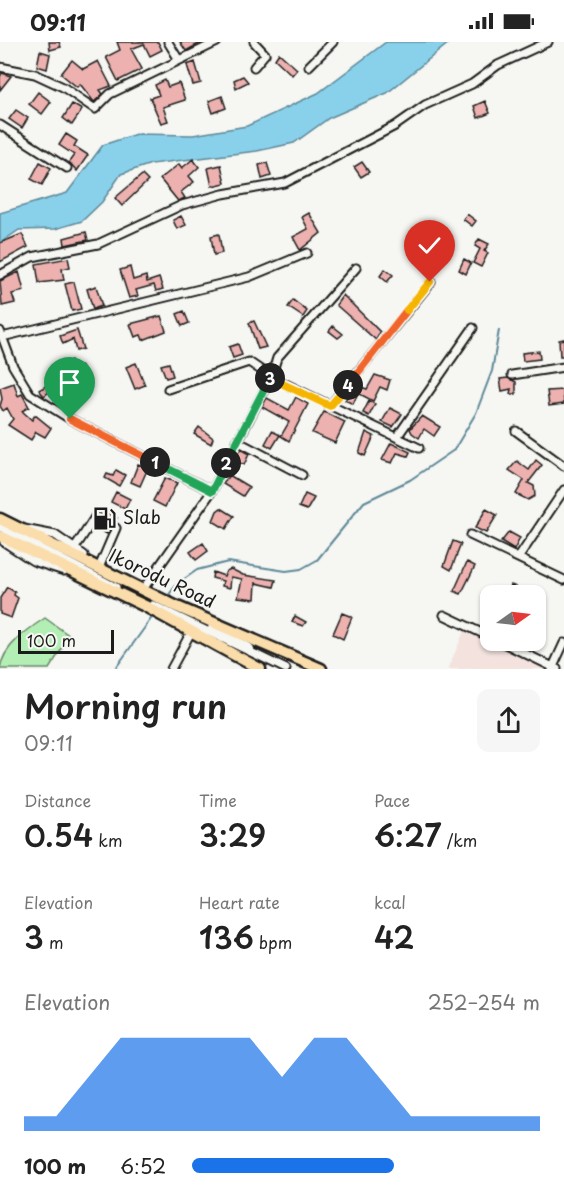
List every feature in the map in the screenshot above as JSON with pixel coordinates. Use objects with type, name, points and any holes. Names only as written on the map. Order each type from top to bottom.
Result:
[{"type":"highway","name":"Ikorodu Road","points":[[0,519],[101,563],[148,598]]},
{"type":"highway","name":"Ikorodu Road","points":[[21,528],[172,611],[246,661]]},
{"type":"highway","name":"Ikorodu Road","points":[[0,537],[63,565],[148,598],[172,611],[290,654],[321,669]]},
{"type":"highway","name":"Ikorodu Road","points":[[11,542],[66,571],[148,598]]},
{"type":"highway","name":"Ikorodu Road","points":[[172,611],[190,634],[260,669]]},
{"type":"highway","points":[[290,654],[313,669]]},
{"type":"street","points":[[168,42],[179,60]]},
{"type":"street","points":[[0,68],[35,74],[63,87],[95,109],[110,94],[217,42]]},
{"type":"street","points":[[254,42],[265,54],[254,67]]},
{"type":"street","points":[[309,66],[333,42]]},
{"type":"street","points":[[0,275],[32,257],[98,244],[182,205],[223,194],[285,183],[385,131],[425,105],[471,84],[498,65],[548,42]]},
{"type":"street","points":[[0,125],[67,168]]},
{"type":"street","points":[[212,491],[70,419],[30,394],[13,366],[1,334],[249,277],[307,253]]},
{"type":"street","points":[[0,527],[148,598],[212,491],[271,377],[276,358],[356,268]]},
{"type":"street","points":[[330,406],[430,282]]},
{"type":"street","points":[[397,437],[473,328]]},
{"type":"street","points":[[168,388],[249,362],[271,377],[419,448]]},
{"type":"street","points":[[512,375],[564,367]]},
{"type":"street","points":[[516,430],[564,466]]},
{"type":"street","points":[[237,441],[302,475]]},
{"type":"street","points":[[519,557],[564,490]]},
{"type":"street","points":[[75,548],[96,517],[100,519]]},
{"type":"street","points":[[101,563],[116,528],[113,526]]},
{"type":"street","points":[[21,528],[55,535],[84,555]]},
{"type":"street","points":[[470,535],[564,580]]},
{"type":"street","points":[[0,537],[15,551],[33,561],[66,571]]},
{"type":"street","points":[[172,611],[286,669]]},
{"type":"street","points":[[444,615],[480,632]]},
{"type":"street","points":[[171,669],[190,634]]},
{"type":"street","points":[[519,651],[554,668],[564,643]]},
{"type":"shaded area","points":[[465,629],[480,636],[480,651],[514,651],[554,669],[448,669]]},
{"type":"green space","points":[[45,618],[70,636],[49,669],[0,669],[11,646]]},
{"type":"water","points":[[386,42],[450,42],[387,93],[329,118],[294,143],[257,151],[151,164],[121,174],[102,202],[82,221],[55,229],[19,230],[0,243],[0,213],[67,193],[103,145],[136,134],[193,135],[247,126],[318,93]]},
{"type":"building","points":[[49,42],[59,42],[61,47],[50,50]]},
{"type":"building","points":[[117,42],[158,42],[162,50],[150,56],[144,44],[131,49],[142,69],[118,81],[106,57],[120,50]]},
{"type":"building","points":[[180,42],[202,42],[186,51]]},
{"type":"building","points":[[40,51],[50,54],[47,69],[37,66]]},
{"type":"building","points":[[279,53],[297,69],[292,75],[275,59]]},
{"type":"building","points":[[72,60],[83,69],[98,61],[111,86],[100,90],[103,94],[94,102],[80,84],[77,87],[61,74]]},
{"type":"building","points":[[195,62],[201,83],[193,85],[187,65]]},
{"type":"building","points":[[2,73],[11,76],[0,90],[0,77]]},
{"type":"building","points":[[243,76],[248,82],[236,88],[234,80]]},
{"type":"building","points":[[165,80],[168,87],[179,83],[185,100],[163,107],[168,121],[161,123],[150,98],[159,95],[155,85]]},
{"type":"building","points":[[38,92],[51,102],[42,114],[29,104]]},
{"type":"building","points":[[222,96],[226,108],[213,113],[209,101]]},
{"type":"building","points":[[485,101],[490,113],[478,118],[474,106]]},
{"type":"building","points":[[72,104],[82,110],[72,125],[63,118]]},
{"type":"building","points":[[16,110],[28,118],[22,128],[9,119]]},
{"type":"building","points":[[66,134],[77,141],[74,146],[88,155],[77,171],[69,162],[74,155],[59,145]]},
{"type":"building","points":[[193,159],[199,167],[189,176],[194,182],[181,192],[185,198],[178,201],[160,179],[179,164],[182,168]]},
{"type":"building","points":[[40,162],[51,168],[42,185],[31,179]]},
{"type":"building","points":[[362,162],[369,172],[361,177],[354,167]]},
{"type":"building","points":[[267,163],[271,176],[262,179],[259,165]]},
{"type":"building","points":[[221,165],[225,183],[212,186],[208,168]]},
{"type":"building","points":[[142,175],[148,181],[122,206],[115,198]]},
{"type":"building","points":[[309,213],[321,233],[300,250],[293,237],[308,229],[302,217]]},
{"type":"building","points":[[467,214],[476,221],[472,226],[463,219]]},
{"type":"building","points":[[181,216],[186,225],[177,229],[173,220]]},
{"type":"building","points":[[86,232],[88,240],[65,245],[64,238]]},
{"type":"building","points":[[22,234],[28,247],[0,262],[0,243]]},
{"type":"building","points":[[219,234],[222,253],[214,255],[211,236]]},
{"type":"building","points":[[479,239],[489,244],[484,251],[488,253],[481,267],[473,263],[480,249],[475,246]]},
{"type":"building","points":[[68,258],[70,267],[62,269],[64,280],[39,283],[36,264]]},
{"type":"building","points":[[464,259],[471,263],[466,274],[459,270]]},
{"type":"building","points":[[130,267],[133,280],[146,276],[147,282],[159,278],[163,289],[156,291],[154,285],[136,290],[138,296],[129,298],[120,270]]},
{"type":"building","points":[[385,269],[393,275],[387,282],[380,276]]},
{"type":"building","points":[[19,272],[24,291],[12,294],[15,303],[2,306],[0,281]]},
{"type":"building","points":[[74,282],[81,309],[72,311],[65,284]]},
{"type":"building","points":[[96,286],[102,306],[93,309],[87,289]]},
{"type":"building","points":[[343,295],[380,332],[376,340],[336,305]]},
{"type":"building","points":[[293,300],[307,311],[303,317],[288,307]]},
{"type":"building","points":[[184,311],[189,323],[182,326],[177,314]]},
{"type":"building","points":[[161,316],[166,331],[143,340],[141,335],[135,337],[130,324]]},
{"type":"building","points":[[254,321],[266,347],[258,349],[249,323]]},
{"type":"building","points":[[333,326],[343,334],[338,338],[329,331]]},
{"type":"building","points":[[77,330],[83,349],[76,351],[73,339],[63,344],[60,336]]},
{"type":"building","points":[[564,339],[564,356],[560,356],[559,340]]},
{"type":"building","points":[[238,344],[242,355],[233,358],[229,347]]},
{"type":"building","points":[[539,351],[540,359],[523,361],[522,353]]},
{"type":"building","points":[[71,360],[76,369],[81,366],[86,374],[75,380],[69,371],[63,374],[57,369]]},
{"type":"building","points":[[136,363],[145,385],[135,389],[126,367]]},
{"type":"building","points":[[169,363],[173,376],[166,378],[161,365]]},
{"type":"building","points":[[375,375],[390,380],[387,390],[380,387],[373,401],[358,393],[353,404],[345,400],[355,385],[367,389]]},
{"type":"building","points":[[508,378],[516,382],[516,394],[510,394],[511,389],[502,391],[500,379]]},
{"type":"building","points":[[56,380],[62,389],[65,386],[72,394],[62,405],[49,392],[44,396],[39,390]]},
{"type":"building","points":[[14,383],[18,396],[22,394],[29,407],[22,411],[32,420],[35,415],[51,428],[45,437],[36,432],[31,440],[8,425],[13,419],[7,408],[3,411],[0,406],[2,399],[0,388]]},
{"type":"building","points":[[563,390],[564,404],[549,406],[547,391]]},
{"type":"building","points":[[296,397],[308,404],[289,441],[281,436],[289,422],[262,407],[267,398],[289,410]]},
{"type":"building","points":[[369,401],[375,404],[369,416],[363,413]]},
{"type":"building","points":[[390,408],[402,414],[393,427],[382,422]]},
{"type":"building","points":[[324,412],[345,422],[335,443],[312,433]]},
{"type":"building","points":[[422,416],[440,427],[434,436],[424,429],[419,438],[412,433],[410,429]]},
{"type":"building","points":[[199,427],[213,438],[211,444],[194,434]]},
{"type":"building","points":[[272,431],[280,435],[272,448],[265,444]]},
{"type":"building","points":[[366,432],[374,436],[365,456],[359,453]]},
{"type":"building","points":[[391,443],[410,452],[408,456],[397,453],[392,463],[382,460]]},
{"type":"building","points":[[240,449],[249,454],[244,465],[234,460]]},
{"type":"building","points":[[536,460],[542,465],[528,483],[534,486],[535,496],[528,500],[516,494],[524,480],[509,470],[517,461],[529,470]]},
{"type":"building","points":[[138,464],[148,468],[140,486],[131,482]]},
{"type":"building","points":[[116,470],[125,475],[119,486],[105,478],[107,474],[113,476]]},
{"type":"building","points":[[229,475],[249,487],[243,496],[223,484]]},
{"type":"building","points":[[165,478],[177,483],[165,507],[153,501]]},
{"type":"building","points":[[116,492],[130,499],[125,509],[111,502]]},
{"type":"building","points":[[305,494],[314,498],[307,510],[299,507]]},
{"type":"building","points":[[221,508],[234,516],[226,529],[213,521],[217,511]]},
{"type":"building","points":[[486,509],[497,515],[486,533],[475,528]]},
{"type":"building","points":[[105,511],[117,518],[108,523],[107,534],[96,528],[98,524],[106,521]]},
{"type":"building","points":[[509,532],[520,538],[514,550],[501,542]]},
{"type":"building","points":[[453,541],[461,544],[451,570],[444,566]]},
{"type":"building","points":[[203,543],[208,551],[196,560],[190,552]]},
{"type":"building","points":[[467,562],[475,566],[461,594],[454,591]]},
{"type":"building","points":[[231,569],[243,575],[276,580],[274,587],[256,583],[255,599],[238,597],[242,579],[231,577],[230,588],[222,586],[223,581],[212,578],[213,572],[224,576],[226,571]]},
{"type":"building","points":[[7,587],[15,592],[14,595],[18,598],[11,618],[0,614],[0,598]]},
{"type":"building","points":[[342,613],[352,617],[343,639],[333,634]]},
{"type":"building","points":[[295,616],[306,622],[303,626],[292,622]]},
{"type":"waterway","points":[[167,597],[177,584],[197,570],[228,562],[286,571],[301,569],[317,560],[364,502],[410,480],[454,450],[476,413],[492,371],[499,330]]},
{"type":"waterway","points":[[115,669],[153,616]]},
{"type":"place","name":"Slab","points":[[105,518]]},
{"type":"route","points":[[70,419],[212,491],[271,377],[330,406],[430,282]]}]
